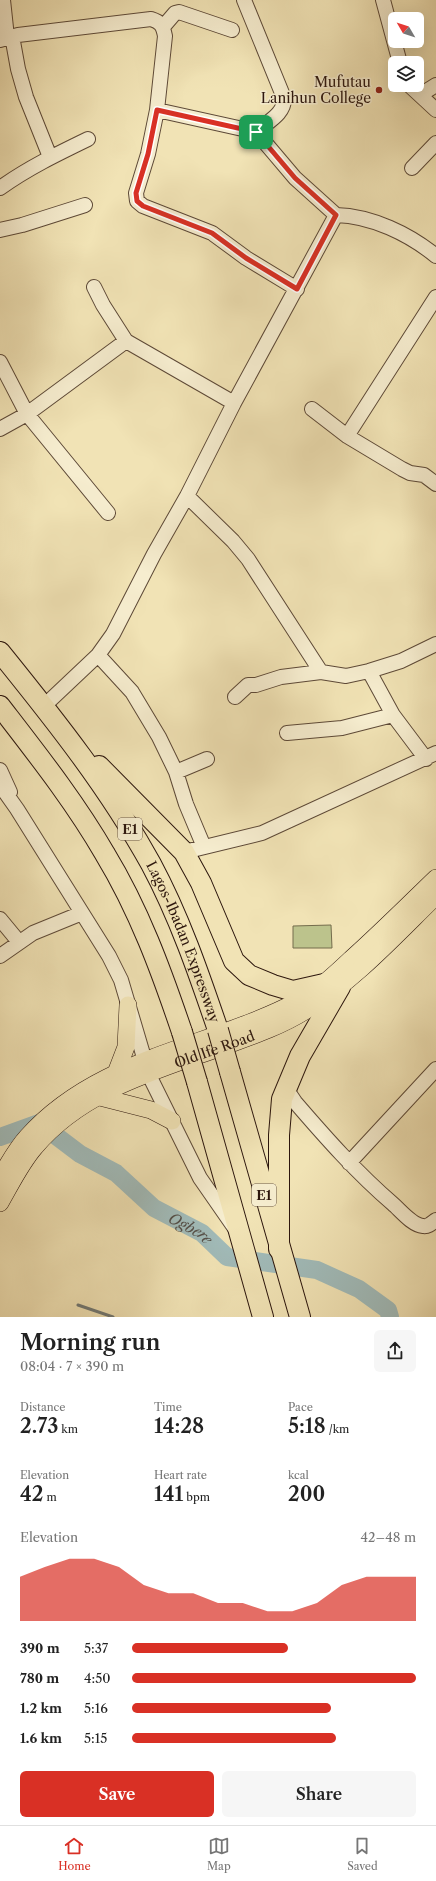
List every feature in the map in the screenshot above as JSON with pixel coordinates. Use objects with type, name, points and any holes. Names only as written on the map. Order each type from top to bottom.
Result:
[{"type":"highway","name":"Lagos-Ibadan Expressway","points":[[0,652],[44,706],[117,807],[151,865],[195,962],[218,1030],[279,1249],[300,1317]]},
{"type":"highway","name":"E1","points":[[0,706],[64,792],[106,854],[141,923],[157,960],[182,1032],[197,1082],[263,1317]]},
{"type":"highway","points":[[70,741],[98,764],[184,852],[202,883],[234,961],[249,975],[293,991],[332,985]]},
{"type":"highway","points":[[279,1249],[279,1121],[282,1100],[287,1084],[332,985]]},
{"type":"main road","name":"Old Ife Road","points":[[0,1178],[32,1141],[89,1086],[116,1073],[146,1067],[258,1034],[304,1012],[436,878]]},
{"type":"main road","name":"Old Ife Road","points":[[332,985],[436,896]]},
{"type":"main road","points":[[116,1073],[126,1047],[128,1005]]},
{"type":"main road","name":"Old Ife Road","points":[[59,1116],[146,1067]]},
{"type":"main road","points":[[96,1096],[151,1110],[172,1121]]},
{"type":"main road","name":"Old Ife Road","points":[[0,1203],[28,1156],[32,1141]]},
{"type":"street","points":[[3,0],[6,37],[18,69],[26,97],[50,157]]},
{"type":"street","points":[[244,0],[284,98],[285,105],[281,112],[256,132]]},
{"type":"street","points":[[383,0],[398,56]]},
{"type":"street","points":[[163,26],[174,14],[179,12],[232,30]]},
{"type":"street","points":[[6,37],[151,20],[158,22],[163,26],[165,36],[157,110],[148,154],[136,193],[137,201],[143,206],[212,233],[246,258],[297,289]]},
{"type":"street","points":[[420,95],[436,84]]},
{"type":"street","points":[[417,92],[436,110]]},
{"type":"street","points":[[157,110],[256,132],[295,178],[336,215],[353,215],[411,237],[436,256]]},
{"type":"street","points":[[0,188],[18,175],[50,157],[88,139]]},
{"type":"street","points":[[412,168],[436,143]]},
{"type":"street","points":[[0,230],[22,225],[85,205]]},
{"type":"street","points":[[44,706],[98,655],[113,634],[154,554],[187,496],[234,403],[336,215]]},
{"type":"street","points":[[94,287],[103,305],[126,342],[234,403]]},
{"type":"street","points":[[347,436],[434,304]]},
{"type":"street","points":[[0,429],[27,414],[126,342]]},
{"type":"street","points":[[0,362],[27,414],[108,513]]},
{"type":"street","points":[[312,409],[347,436],[402,469],[410,473],[424,475],[436,484]]},
{"type":"street","points":[[187,496],[233,541],[248,559],[321,672]]},
{"type":"street","points":[[235,697],[248,685],[256,685],[281,677],[321,672],[346,676],[369,671],[401,661],[436,644]]},
{"type":"street","points":[[98,655],[132,692],[159,737],[176,772],[186,804],[204,847]]},
{"type":"street","points":[[184,852],[262,832],[431,756],[394,715],[369,671]]},
{"type":"street","points":[[287,733],[342,728],[394,715]]},
{"type":"street","points":[[176,772],[206,759]]},
{"type":"street","points":[[0,770],[17,809]]},
{"type":"street","points":[[0,785],[17,809],[82,913],[121,980],[146,1067],[200,1178],[240,1238]]},
{"type":"street","points":[[0,956],[33,933],[82,913]]},
{"type":"street","points":[[0,919],[19,942]]},
{"type":"street","points":[[349,1163],[436,1069]]},
{"type":"street","points":[[287,1084],[289,1093],[295,1102],[349,1163],[411,1221],[421,1226],[428,1226],[436,1220]]},
{"type":"green space","points":[[331,925],[332,948],[293,948],[293,926]]},
{"type":"waterway","name":"Ogbere","points":[[0,1137],[39,1123],[80,1154],[116,1173],[154,1208],[202,1233],[227,1257],[317,1270],[359,1289],[388,1310],[390,1317]]},
{"type":"waterway","points":[[78,1305],[113,1317]]},
{"type":"place","name":"Mufutau Lanihun College","points":[[379,90]]},
{"type":"route","points":[[157,110],[256,132],[295,178],[336,215],[297,289],[246,258],[212,233],[143,206],[137,201],[136,193],[148,154],[157,110]]}]
